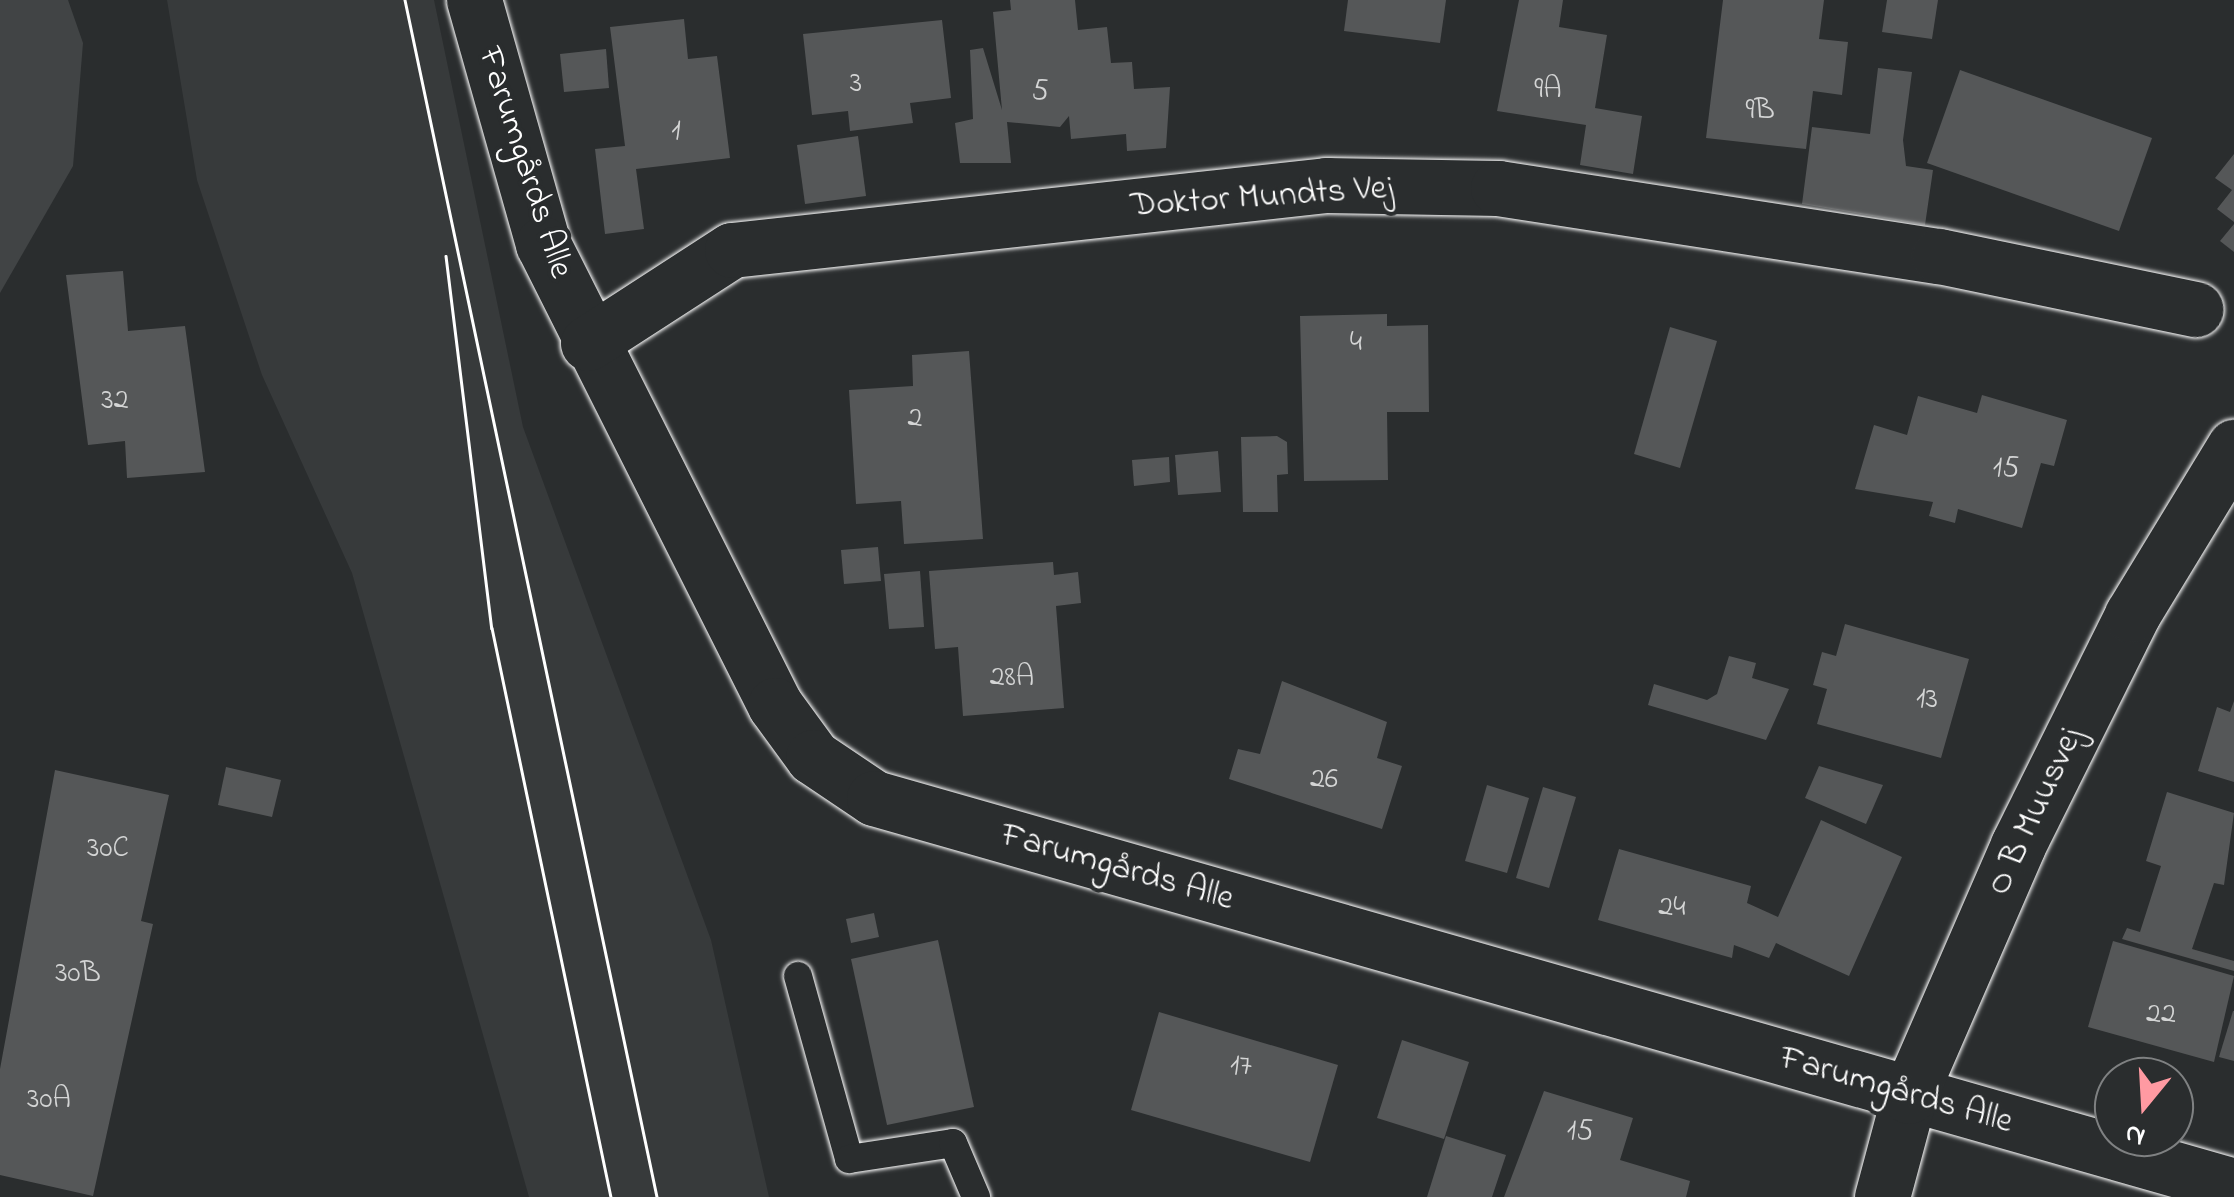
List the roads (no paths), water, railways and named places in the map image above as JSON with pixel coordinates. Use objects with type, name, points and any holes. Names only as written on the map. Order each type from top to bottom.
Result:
[{"type":"street","name":"Farumgårds Alle","points":[[474,0],[543,244],[588,343],[775,705],[813,757],[874,798],[2234,1186]]},
{"type":"street","name":"Doktor Mundts Vej","points":[[588,343],[732,250],[1326,186],[1498,188],[1939,256],[2196,308]]},
{"type":"street","name":"O B Muusvej","points":[[1882,1197],[1909,1096],[2132,615],[2234,447]]},
{"type":"lane","points":[[798,976],[850,1160],[953,1143],[976,1197]]},
{"type":"tram line","points":[[405,0],[657,1197]]},
{"type":"tram line","points":[[446,256],[492,628],[611,1197]]}]
